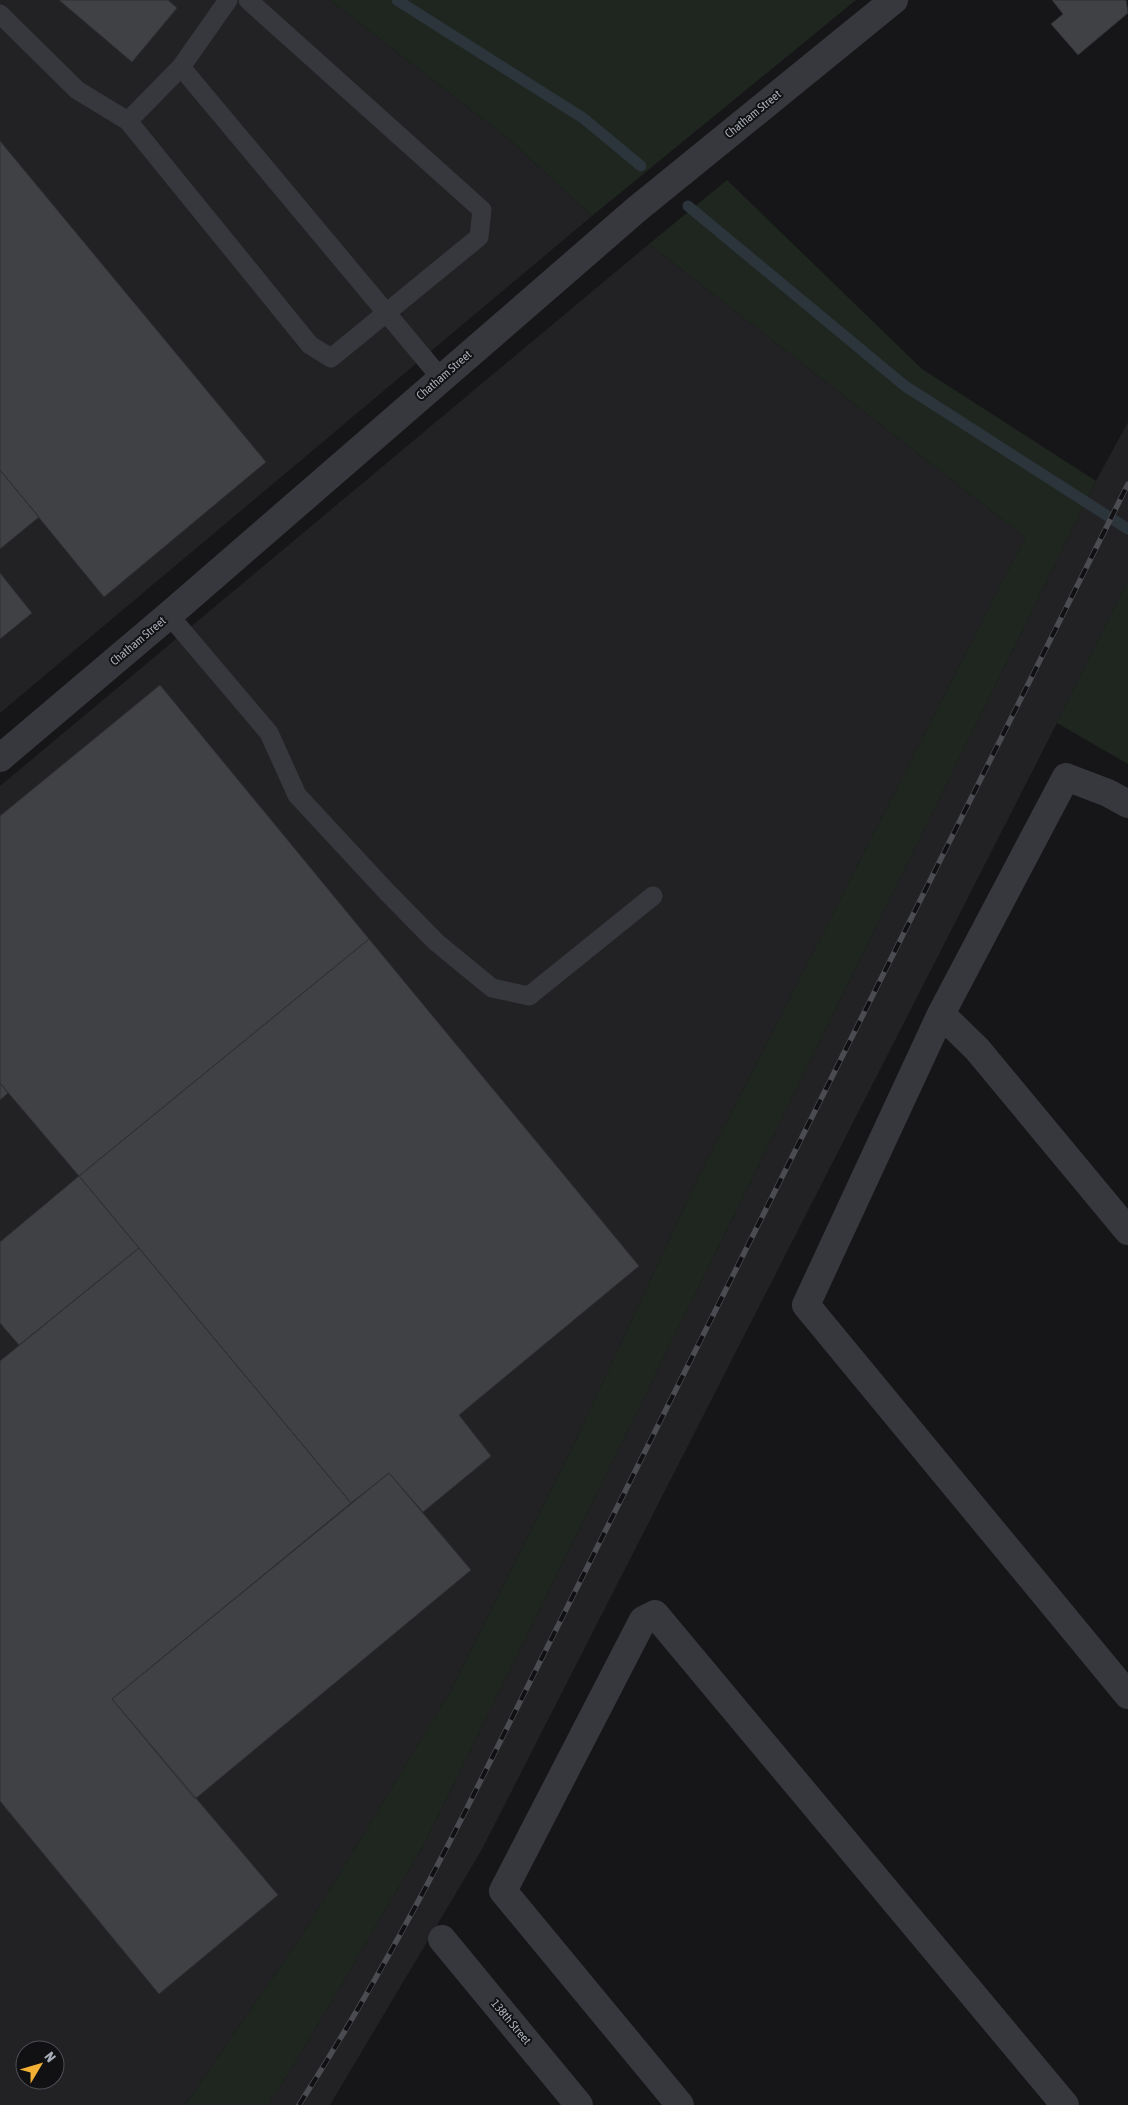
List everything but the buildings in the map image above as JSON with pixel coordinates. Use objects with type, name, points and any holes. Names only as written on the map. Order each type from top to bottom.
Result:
[{"type":"street","name":"Chatham Street","points":[[0,758],[637,208],[894,0]]},
{"type":"street","points":[[1128,804],[1108,793],[1066,777],[941,1014],[806,1305],[1128,1695]]},
{"type":"street","points":[[941,1014],[977,1049],[1128,1231]]},
{"type":"street","points":[[680,2105],[503,1891],[643,1620],[655,1614],[1065,2105]]},
{"type":"street","name":"138th Street","points":[[442,1939],[580,2105]]},
{"type":"lane","points":[[128,121],[182,67],[228,0]]},
{"type":"lane","points":[[0,14],[77,90],[128,121],[310,345],[330,358],[479,237],[482,210],[248,0]]},
{"type":"lane","points":[[182,67],[388,312],[440,377]]},
{"type":"lane","points":[[169,614],[269,733],[297,795],[436,942],[492,988],[529,996],[653,896]]},
{"type":"shaded area","points":[[0,0],[330,0],[510,140],[592,216],[0,713]]},
{"type":"shaded area","points":[[330,0],[856,0],[592,216],[510,140]]},
{"type":"shaded area","points":[[727,180],[922,369],[1096,481],[423,1846],[297,2060],[268,2105],[185,2105],[304,1932],[450,1692],[576,1440],[696,1182],[1025,537],[649,244]]},
{"type":"shaded area","points":[[649,244],[1025,537],[696,1182],[576,1440],[450,1692],[304,1932],[185,2105],[0,2105],[0,786]]},
{"type":"shaded area","points":[[1128,422],[1128,581],[481,1851],[330,2105],[268,2105],[297,2060],[423,1846],[1096,481]]},
{"type":"shaded area","points":[[1128,581],[1128,764],[1057,723]]},
{"type":"waterway","points":[[397,0],[583,118],[641,166]]},
{"type":"waterway","points":[[688,206],[905,386],[1128,529]]},
{"type":"railway","points":[[299,2105],[344,2033],[386,1960],[465,1812],[1128,484]]}]
